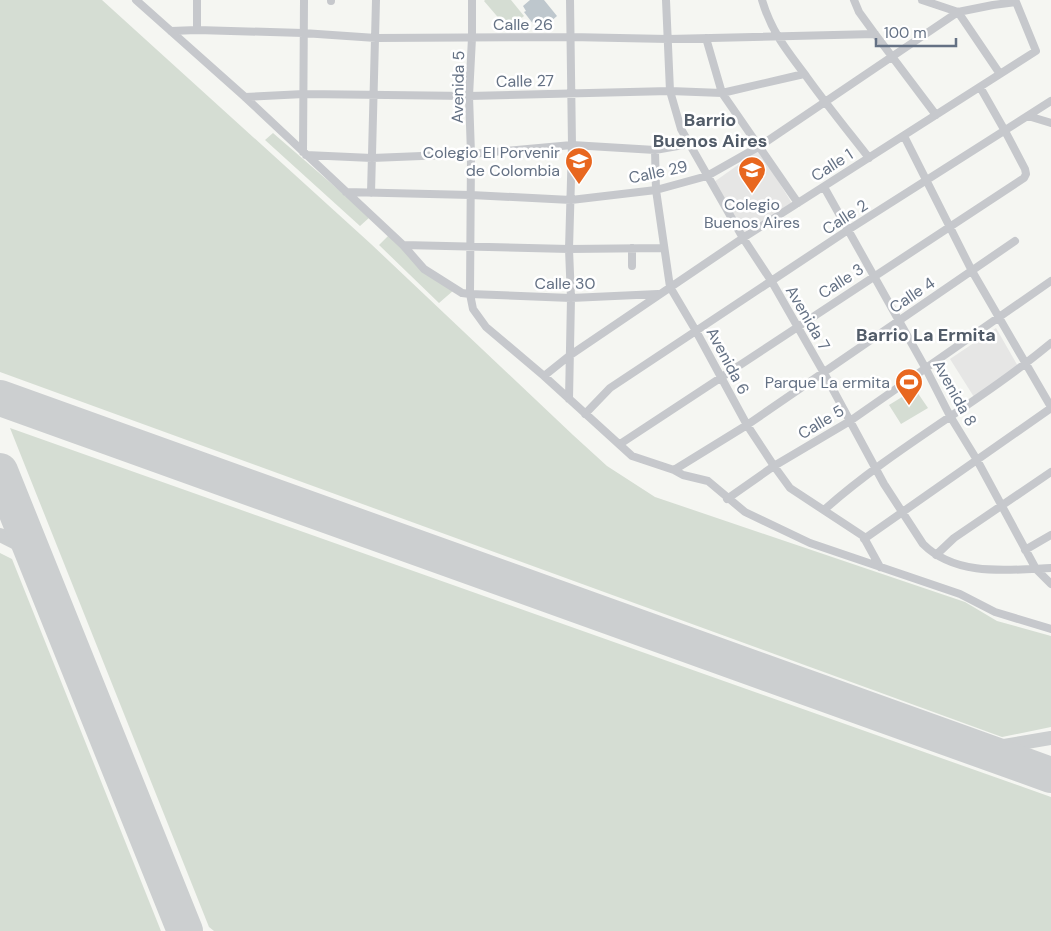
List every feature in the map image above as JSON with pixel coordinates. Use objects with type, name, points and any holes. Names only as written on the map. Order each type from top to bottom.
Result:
[{"type":"street","points":[[136,0],[305,153],[403,245],[424,269],[462,293],[470,294]]},
{"type":"street","points":[[197,0],[197,30]]},
{"type":"street","points":[[304,0],[305,153]]},
{"type":"street","points":[[371,193],[376,0]]},
{"type":"street","name":"Avenida 5","points":[[472,0],[470,294],[473,309],[486,327],[544,376],[632,456],[674,470],[683,475],[708,481],[727,499],[745,512],[810,543],[960,594],[996,612],[1051,630]]},
{"type":"street","points":[[569,399],[569,249],[572,145],[570,0]]},
{"type":"street","name":"Avenida 7","points":[[666,0],[670,91],[681,129],[688,144],[824,372],[875,468],[923,544],[936,555],[953,563],[984,569],[1051,568]]},
{"type":"street","points":[[762,0],[777,37],[869,158]]},
{"type":"street","points":[[854,0],[859,12],[936,115]]},
{"type":"street","points":[[922,0],[958,12],[992,2]]},
{"type":"street","name":"Calle 1","points":[[544,376],[569,356],[743,238],[1036,51],[1016,2],[992,2]]},
{"type":"street","points":[[958,12],[1000,74]]},
{"type":"street","name":"Calle 29","points":[[346,192],[571,200],[656,190],[707,176],[760,146],[958,12]]},
{"type":"street","name":"Calle 26","points":[[171,31],[303,33],[376,38],[570,37],[668,39],[875,34]]},
{"type":"street","points":[[706,38],[722,93],[798,203]]},
{"type":"street","name":"Calle 27","points":[[245,97],[304,94],[470,96],[670,91],[722,93],[804,74]]},
{"type":"street","points":[[980,87],[1005,131]]},
{"type":"street","name":"Calle 2","points":[[585,414],[610,388],[848,230],[1051,101]]},
{"type":"street","points":[[1028,116],[1051,123]]},
{"type":"street","name":"Calle 3","points":[[620,444],[1024,178],[1026,174],[1005,131]]},
{"type":"street","points":[[880,567],[864,539],[1051,408],[1001,317],[972,271],[904,136]]},
{"type":"street","points":[[305,153],[372,158],[471,154],[572,145],[655,150],[688,144]]},
{"type":"street","name":"Avenida 6","points":[[655,150],[656,190],[670,288],[747,424],[790,488],[864,539]]},
{"type":"street","name":"Avenida 8","points":[[824,187],[926,369],[950,416],[1002,505],[1025,550],[1036,569],[1051,584]]},
{"type":"street","name":"Calle 4","points":[[674,470],[747,424],[1015,241]]},
{"type":"street","points":[[403,245],[569,249],[663,248]]},
{"type":"street","points":[[632,248],[632,266]]},
{"type":"street","name":"Calle 5","points":[[727,499],[774,466],[850,420],[926,369],[1051,281]]},
{"type":"street","name":"Calle 30","points":[[470,294],[570,298],[659,294]]},
{"type":"street","points":[[640,295],[644,305]]},
{"type":"street","points":[[824,510],[875,468],[1026,364],[1051,343]]},
{"type":"street","points":[[936,555],[954,538],[1051,472]]},
{"type":"street","points":[[1025,550],[1051,535]]},
{"type":"shaded area","points":[[0,0],[102,0],[371,244],[607,466],[655,497],[965,602],[997,621],[1051,636],[1051,727],[1002,737],[0,372]]},
{"type":"shaded area","points":[[485,0],[511,0],[524,16],[508,29]]},
{"type":"shaded area","points":[[530,0],[544,0],[557,16],[543,28],[537,24],[534,25],[524,12],[526,11],[523,6]]},
{"type":"shaded area","points":[[273,133],[370,217],[360,226],[265,140]]},
{"type":"shaded area","name":"Colegio Buenos Aires","points":[[759,150],[793,205],[745,235],[714,182]]},
{"type":"shaded area","points":[[389,235],[454,290],[439,303],[379,245]]},
{"type":"shaded area","points":[[996,328],[1019,368],[974,397],[950,359]]},
{"type":"shaded area","name":"Parque La ermita","points":[[915,389],[928,408],[901,424],[889,405]]},
{"type":"shaded area","points":[[10,428],[1051,797],[1051,931],[214,931],[209,927]]},
{"type":"shaded area","points":[[0,553],[12,559],[161,931],[0,931]]},
{"type":"taxiway","points":[[4,536],[15,533],[21,523]]},
{"type":"taxiway","points":[[0,535],[32,551]]},
{"type":"taxiway","points":[[980,750],[1051,738]]},
{"type":"runway","points":[[0,398],[1051,775]]},
{"type":"runway","points":[[0,471],[185,931]]},
{"type":"place","name":"Colegio El Porvenir de Colombia","points":[[579,185]]},
{"type":"place","name":"Colegio Buenos Aires","points":[[752,194]]},
{"type":"place","name":"Parque La ermita","points":[[909,406]]},
{"type":"district","name":"Barrio Buenos Aires","points":[[710,130]]},
{"type":"district","name":"Barrio La Ermita","points":[[926,335]]}]
